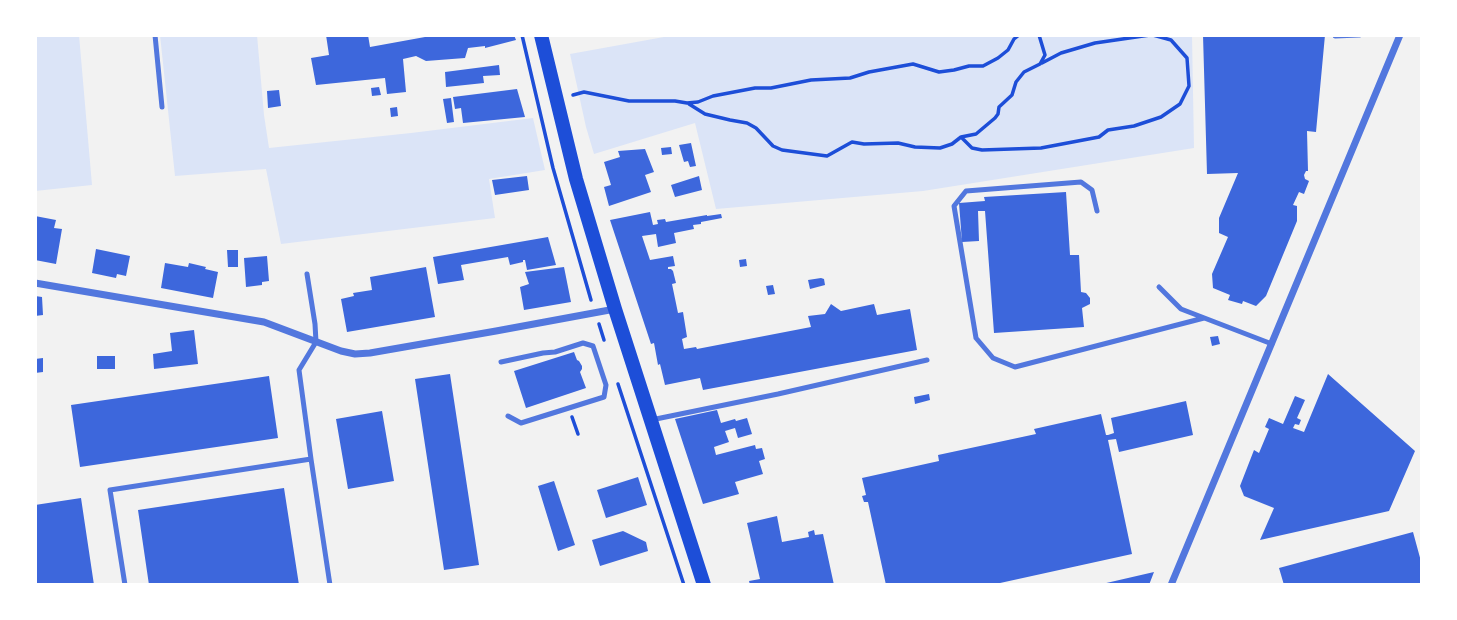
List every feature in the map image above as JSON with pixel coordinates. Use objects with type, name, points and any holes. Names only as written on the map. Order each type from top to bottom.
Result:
[{"type":"main road","points":[[541,35],[576,180],[704,585]]},
{"type":"street","points":[[1171,585],[1400,35]]},
{"type":"street","points":[[35,283],[264,322],[348,353],[370,353],[615,309]]},
{"type":"lane","points":[[155,35],[162,107]]},
{"type":"lane","points":[[1335,36],[1359,35]]},
{"type":"lane","points":[[1097,211],[1092,190],[1081,183],[966,191],[954,205],[976,338],[993,358],[1015,367],[1204,318]]},
{"type":"lane","points":[[307,274],[317,342],[299,370],[330,585]]},
{"type":"lane","points":[[1159,287],[1181,309],[1272,344]]},
{"type":"lane","points":[[501,362],[555,352],[583,343],[593,346],[606,385],[604,397],[521,423],[508,416]]},
{"type":"lane","points":[[651,420],[928,360]]},
{"type":"lane","points":[[125,585],[110,490],[311,459]]},
{"type":"path","points":[[522,35],[553,168],[603,339]]},
{"type":"path","points":[[573,95],[584,92],[629,101],[687,103],[743,90],[811,80],[850,78],[913,64],[939,72],[954,70],[983,66],[998,58],[1019,35]]},
{"type":"path","points":[[1039,35],[1045,55],[1040,64]]},
{"type":"path","points":[[687,103],[705,114],[747,123],[756,128],[773,146],[782,150],[827,156],[852,142],[898,143],[940,148],[961,138],[976,134],[995,118],[999,107],[1012,95],[1016,82],[1024,72],[1061,52],[1095,43],[1152,35],[1171,40],[1187,58],[1189,86],[1181,104],[1161,117],[1134,126],[1108,130],[1099,137],[1041,148],[982,150],[972,148],[961,138]]},
{"type":"path","points":[[616,378],[684,585]]},
{"type":"shaded area","points":[[35,35],[79,35],[92,185],[35,191]]},
{"type":"shaded area","points":[[160,35],[257,35],[269,148],[533,118],[545,170],[489,179],[495,218],[281,244],[266,169],[175,176]]},
{"type":"shaded area","points":[[675,35],[1192,35],[1194,148],[923,191],[716,209],[695,123],[594,154],[586,127],[570,54]]},
{"type":"building","points":[[326,35],[368,35],[370,47],[436,35],[514,35],[516,40],[485,48],[468,48],[465,58],[426,61],[416,56],[403,59],[406,92],[387,94],[385,78],[316,85],[311,58],[329,55]]},
{"type":"building","points":[[1203,35],[1325,35],[1316,132],[1307,131],[1308,171],[1304,175],[1309,181],[1304,194],[1299,192],[1293,205],[1297,206],[1297,221],[1266,296],[1256,306],[1243,301],[1242,304],[1228,300],[1230,295],[1213,288],[1212,274],[1228,237],[1219,233],[1219,218],[1238,173],[1207,174]]},
{"type":"building","points":[[499,65],[500,75],[483,76],[484,83],[446,87],[445,72]]},
{"type":"building","points":[[379,87],[381,95],[372,96],[371,88]]},
{"type":"building","points":[[517,89],[525,117],[463,123],[461,108],[455,109],[453,97]]},
{"type":"building","points":[[279,90],[281,106],[268,108],[267,91]]},
{"type":"building","points":[[451,98],[454,122],[447,123],[443,99]]},
{"type":"building","points":[[397,107],[398,116],[391,117],[390,108]]},
{"type":"building","points":[[691,143],[696,166],[690,167],[688,161],[684,162],[679,145]]},
{"type":"building","points":[[671,147],[672,154],[662,155],[661,148]]},
{"type":"building","points":[[645,149],[654,172],[645,175],[651,192],[609,206],[604,187],[611,185],[604,162],[620,157],[618,151]]},
{"type":"building","points":[[527,176],[529,190],[495,195],[492,180]]},
{"type":"building","points":[[699,176],[702,190],[675,197],[671,185]]},
{"type":"building","points":[[1066,192],[1070,255],[1079,255],[1081,292],[1090,298],[1090,304],[1082,308],[1084,327],[994,333],[985,211],[978,211],[979,241],[962,242],[959,203],[985,201],[984,197]]},
{"type":"building","points":[[650,212],[653,225],[658,224],[657,220],[665,219],[666,222],[721,214],[722,218],[701,222],[693,225],[694,229],[674,233],[676,243],[658,247],[656,234],[642,236],[650,260],[673,256],[675,266],[668,269],[673,271],[676,283],[672,284],[678,313],[683,312],[687,337],[682,339],[684,349],[697,349],[811,327],[808,316],[825,314],[831,304],[841,311],[874,304],[877,315],[910,309],[917,350],[703,390],[700,378],[665,385],[654,343],[651,344],[610,220]]},
{"type":"building","points":[[35,216],[56,220],[54,228],[62,229],[56,264],[35,260]]},
{"type":"building","points":[[548,237],[556,265],[527,270],[525,260],[510,265],[508,257],[461,265],[464,280],[438,284],[433,257]]},
{"type":"building","points":[[96,249],[130,256],[126,276],[117,274],[116,278],[92,273]]},
{"type":"building","points":[[227,250],[238,250],[238,267],[228,267]]},
{"type":"building","points":[[267,256],[269,281],[262,282],[262,285],[246,287],[244,258]]},
{"type":"building","points":[[746,259],[747,266],[740,267],[739,260]]},
{"type":"building","points":[[165,263],[188,267],[189,263],[218,272],[213,298],[161,288]]},
{"type":"building","points":[[426,267],[435,317],[347,332],[341,299],[354,296],[353,293],[372,290],[370,277]]},
{"type":"building","points":[[564,267],[571,302],[524,310],[520,287],[529,284],[525,272]]},
{"type":"building","points":[[824,279],[825,285],[810,289],[808,280]]},
{"type":"building","points":[[773,285],[775,294],[768,295],[766,286]]},
{"type":"building","points":[[35,296],[42,297],[43,315],[35,316]]},
{"type":"building","points":[[194,330],[198,364],[154,369],[153,354],[172,351],[170,333]]},
{"type":"building","points":[[1218,336],[1220,344],[1212,346],[1210,337]]},
{"type":"building","points":[[574,352],[582,366],[580,372],[586,388],[526,408],[514,371]]},
{"type":"building","points":[[97,356],[115,356],[115,369],[97,369]]},
{"type":"building","points":[[43,358],[43,372],[35,373],[35,359]]},
{"type":"building","points":[[450,374],[479,565],[444,570],[415,379]]},
{"type":"building","points":[[1328,374],[1415,451],[1389,511],[1260,540],[1274,508],[1244,496],[1240,486],[1254,450],[1259,453],[1269,429],[1265,427],[1269,418],[1283,424],[1295,396],[1305,400],[1297,418],[1301,420],[1299,425],[1295,424],[1293,428],[1304,432]]},
{"type":"building","points":[[269,376],[278,438],[80,467],[71,405]]},
{"type":"building","points":[[929,394],[930,400],[915,404],[914,397]]},
{"type":"building","points":[[1186,401],[1193,435],[1119,452],[1116,439],[1108,440],[1132,554],[991,585],[886,585],[868,502],[864,502],[862,496],[866,495],[862,478],[939,461],[938,455],[1036,434],[1034,429],[1101,414],[1108,435],[1114,433],[1111,418]]},
{"type":"building","points":[[717,410],[721,423],[747,418],[752,434],[738,438],[735,428],[725,431],[729,442],[714,447],[716,455],[755,445],[756,449],[762,448],[765,459],[759,461],[763,474],[735,482],[739,494],[703,504],[675,419]]},
{"type":"building","points":[[382,411],[394,481],[348,489],[336,419]]},
{"type":"building","points":[[638,477],[647,505],[606,518],[597,490]]},
{"type":"building","points":[[554,481],[575,545],[558,551],[538,486]]},
{"type":"building","points":[[284,488],[299,585],[149,585],[138,510]]},
{"type":"building","points":[[81,498],[94,585],[35,585],[35,505]]},
{"type":"building","points":[[777,516],[782,542],[809,537],[808,532],[814,530],[815,535],[823,534],[834,585],[750,585],[749,581],[760,579],[747,523]]},
{"type":"building","points":[[623,531],[646,542],[648,551],[600,566],[592,540]]},
{"type":"building","points":[[1413,532],[1422,565],[1422,585],[1284,585],[1279,568]]},
{"type":"building","points":[[1154,572],[1149,585],[1102,585],[1102,584]]}]
